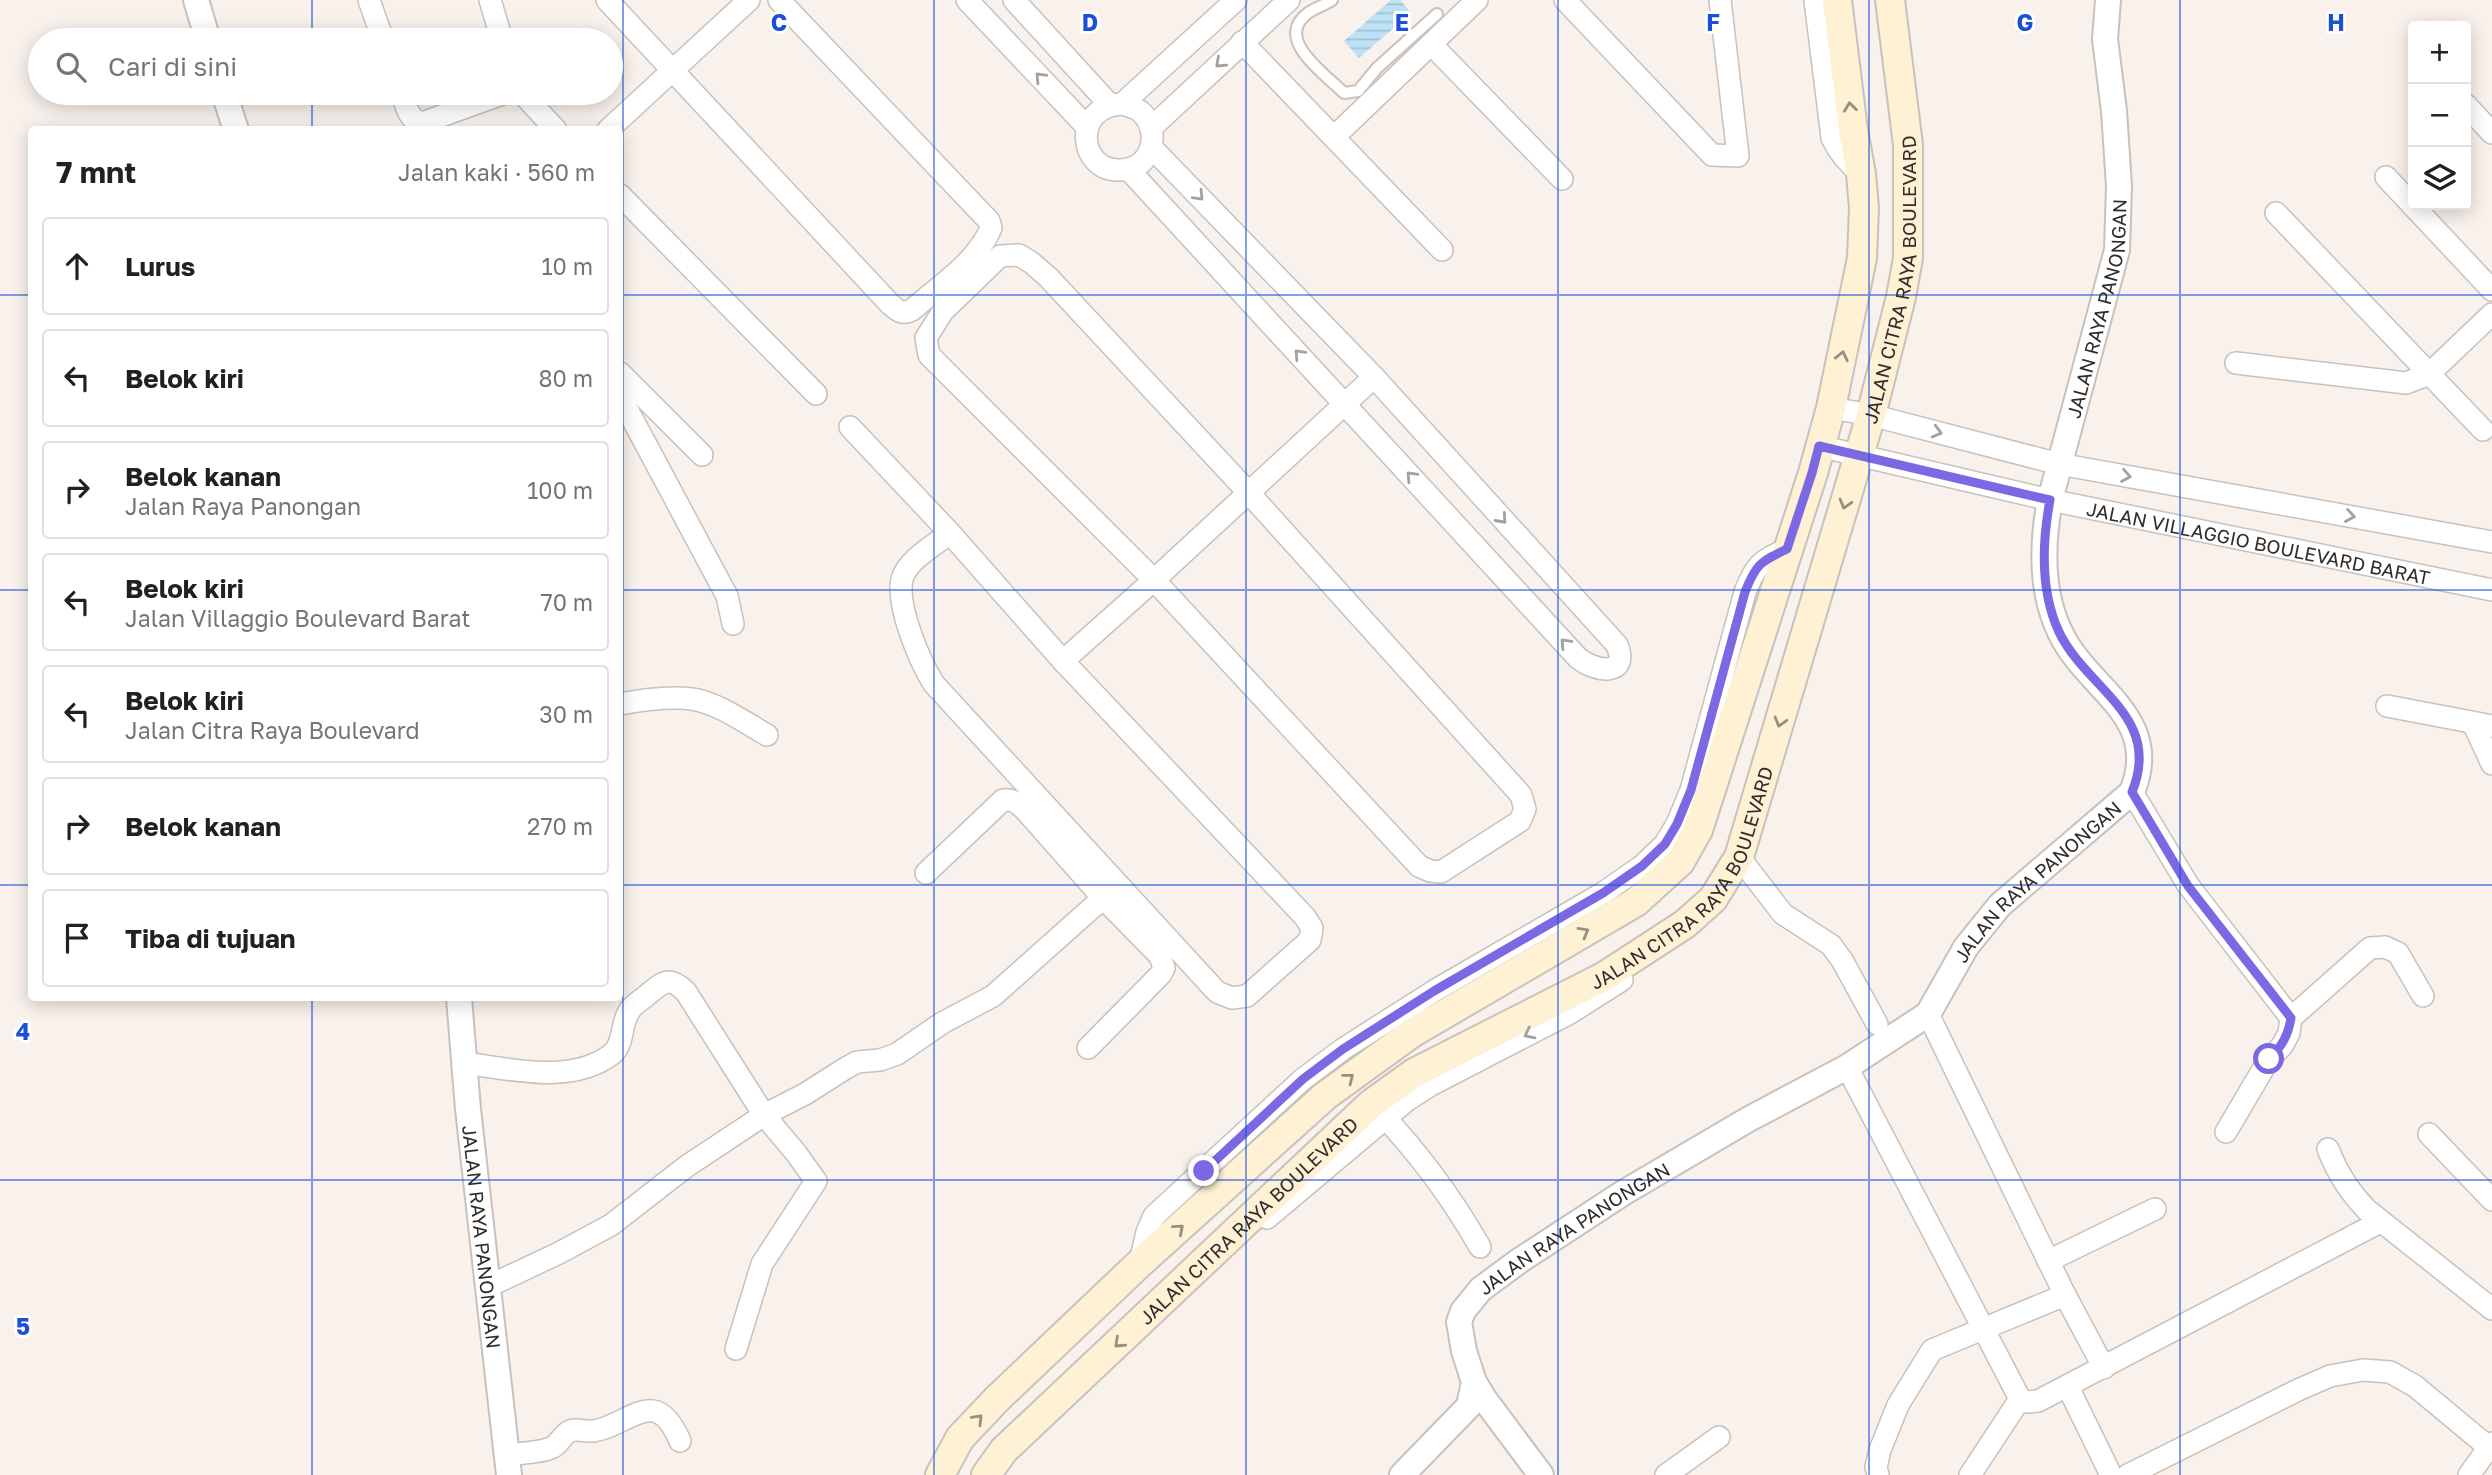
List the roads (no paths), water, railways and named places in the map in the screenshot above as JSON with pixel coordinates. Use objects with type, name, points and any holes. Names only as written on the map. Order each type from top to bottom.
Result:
[{"type":"main road","name":"JALAN CITRA RAYA BOULEVARD","points":[[986,1475],[1004,1450],[1212,1255],[1378,1111],[1414,1073],[1566,1006],[1605,976],[1685,924],[1713,898],[1733,866],[1752,820],[1871,415],[1901,297],[1908,258],[1908,145],[1890,0]]},
{"type":"main road","name":"JALAN CITRA RAYA BOULEVARD","points":[[940,1475],[960,1438],[997,1399],[1140,1263],[1212,1181],[1378,1056],[1420,1014],[1537,945],[1636,902],[1650,875],[1680,862],[1698,830],[1699,794],[1735,674],[1787,549],[1812,473],[1831,408],[1862,258],[1864,208],[1861,174],[1832,18]]},
{"type":"street","points":[[196,0],[204,28]]},
{"type":"street","points":[[369,0],[379,28]]},
{"type":"street","points":[[490,0],[498,28]]},
{"type":"street","points":[[607,0],[890,304],[899,312],[906,313],[971,259],[987,238],[991,228],[989,221],[779,0]]},
{"type":"street","points":[[612,126],[750,0]]},
{"type":"street","points":[[967,0],[1087,127]]},
{"type":"street","points":[[1014,0],[1116,104],[1140,111],[1151,138],[1374,377],[1616,645],[1620,653],[1619,660],[1612,667],[1602,670],[1588,666],[1578,657],[1129,170]]},
{"type":"street","points":[[1236,0],[1116,104],[1096,113],[1087,127],[1086,145],[1095,161],[1111,170],[1129,170],[1143,161],[1151,138],[1242,42],[1289,0]]},
{"type":"street","points":[[1334,137],[1477,0]]},
{"type":"street","points":[[1565,0],[1712,155],[1738,156],[1720,0]]},
{"type":"street","points":[[1815,0],[1832,18]]},
{"type":"street","name":"JALAN RAYA PANONGAN","points":[[1541,1475],[1474,1382],[1464,1351],[1459,1322],[1462,1311],[1481,1289],[1519,1261],[1623,1193],[1749,1119],[1847,1067],[1928,1014],[1966,947],[2000,905],[2132,792],[2138,778],[2140,745],[2132,724],[2071,650],[2060,632],[2050,608],[2045,580],[2046,522],[2050,500],[2117,250],[2119,186],[2114,111],[2105,39],[2108,0]]},
{"type":"street","points":[[1242,42],[1442,250]]},
{"type":"street","points":[[1431,44],[1562,178]]},
{"type":"street","points":[[228,105],[235,126]]},
{"type":"street","points":[[406,105],[415,122],[422,123],[472,105]]},
{"type":"street","points":[[533,105],[552,126]]},
{"type":"street","points":[[2471,110],[2492,133]]},
{"type":"street","points":[[2386,177],[2492,290]]},
{"type":"street","points":[[623,198],[816,394]]},
{"type":"street","points":[[2276,213],[2483,430]]},
{"type":"street","points":[[1019,255],[1049,278],[1248,492],[1521,795],[1525,809],[1520,821],[1441,872],[1430,872],[1419,866],[1154,580],[929,355],[926,338],[943,311],[1000,256],[1019,255]]},
{"type":"street","points":[[2236,363],[2406,383],[2429,373],[2492,314]]},
{"type":"street","points":[[623,376],[702,455]]},
{"type":"street","points":[[1063,661],[1374,377]]},
{"type":"street","points":[[623,402],[727,596],[733,624]]},
{"type":"street","name":"JALAN VILLAGGIO BOULEVARD BARAT","points":[[1831,408],[1871,415],[2059,464],[2492,542]]},
{"type":"street","points":[[850,427],[950,533],[1063,661],[1305,916],[1312,929],[1310,940],[1247,996],[1232,998],[1217,992],[934,684],[919,659],[902,596],[902,579],[911,565],[950,533]]},
{"type":"street","name":"JALAN VILLAGGIO BOULEVARD BARAT","points":[[1819,446],[2050,500],[2492,590]]},
{"type":"street","points":[[623,703],[648,699],[692,699],[721,709],[767,735]]},
{"type":"street","points":[[2387,705],[2483,724]]},
{"type":"street","points":[[2483,724],[2492,743]]},
{"type":"street","points":[[2483,724],[2492,764]]},
{"type":"street","points":[[2132,792],[2188,886],[2291,1018]]},
{"type":"street","points":[[926,873],[1003,800],[1017,803],[1027,812],[1103,898],[1160,956],[1164,968],[1088,1048]]},
{"type":"street","points":[[1733,866],[1783,915],[1831,946],[1842,960],[1877,1024]]},
{"type":"street","points":[[489,1286],[611,1225],[687,1166],[764,1115],[806,1094],[857,1062],[880,1060],[897,1054],[931,1030],[993,996],[1103,898]]},
{"type":"street","points":[[2226,1132],[2269,1059],[2282,1046],[2289,1033],[2291,1018],[2370,948],[2385,947],[2398,953],[2423,996]]},
{"type":"street","points":[[464,1063],[518,1070],[569,1072],[585,1067],[612,1054],[619,1045],[623,1024],[630,1009],[661,984],[671,981],[686,992],[764,1115],[816,1181],[762,1264],[736,1349]]},
{"type":"street","name":"JALAN RAYA PANONGAN","points":[[458,1001],[508,1465]]},
{"type":"street","points":[[1212,1181],[1303,1079],[1372,1030],[1420,1014]]},
{"type":"street","points":[[1928,1014],[2048,1261],[2104,1368]]},
{"type":"street","points":[[1847,1067],[2020,1399],[2027,1402],[2038,1401],[2068,1387],[2380,1222]]},
{"type":"street","points":[[1303,1079],[1322,1100]]},
{"type":"street","points":[[1378,1111],[1428,1166],[1480,1247]]},
{"type":"street","points":[[2429,1134],[2492,1199]]},
{"type":"street","points":[[2328,1149],[2335,1166],[2356,1199],[2380,1222],[2492,1309]]},
{"type":"street","points":[[2048,1261],[2155,1209]]},
{"type":"street","points":[[1878,1475],[1876,1467],[1880,1450],[1898,1405],[1931,1350],[2065,1295]]},
{"type":"street","points":[[2128,1475],[2309,1385],[2330,1376],[2362,1370],[2390,1372],[2415,1386],[2491,1447],[2469,1475]]},
{"type":"street","points":[[1402,1475],[1463,1415],[1469,1406],[1474,1382]]},
{"type":"street","points":[[2068,1387],[2111,1475]]},
{"type":"street","points":[[1970,1475],[2020,1399]]},
{"type":"street","points":[[508,1465],[557,1445],[567,1432],[595,1431],[645,1411],[669,1419],[680,1441]]},
{"type":"street","points":[[1666,1475],[1719,1437]]},
{"type":"lane","points":[[1332,0],[1308,12],[1298,23],[1295,38],[1300,50],[1344,93],[1358,91],[1377,68],[1437,14]]},
{"type":"water","points":[[1391,0],[1400,0],[1411,13],[1359,58],[1344,41]]}]
